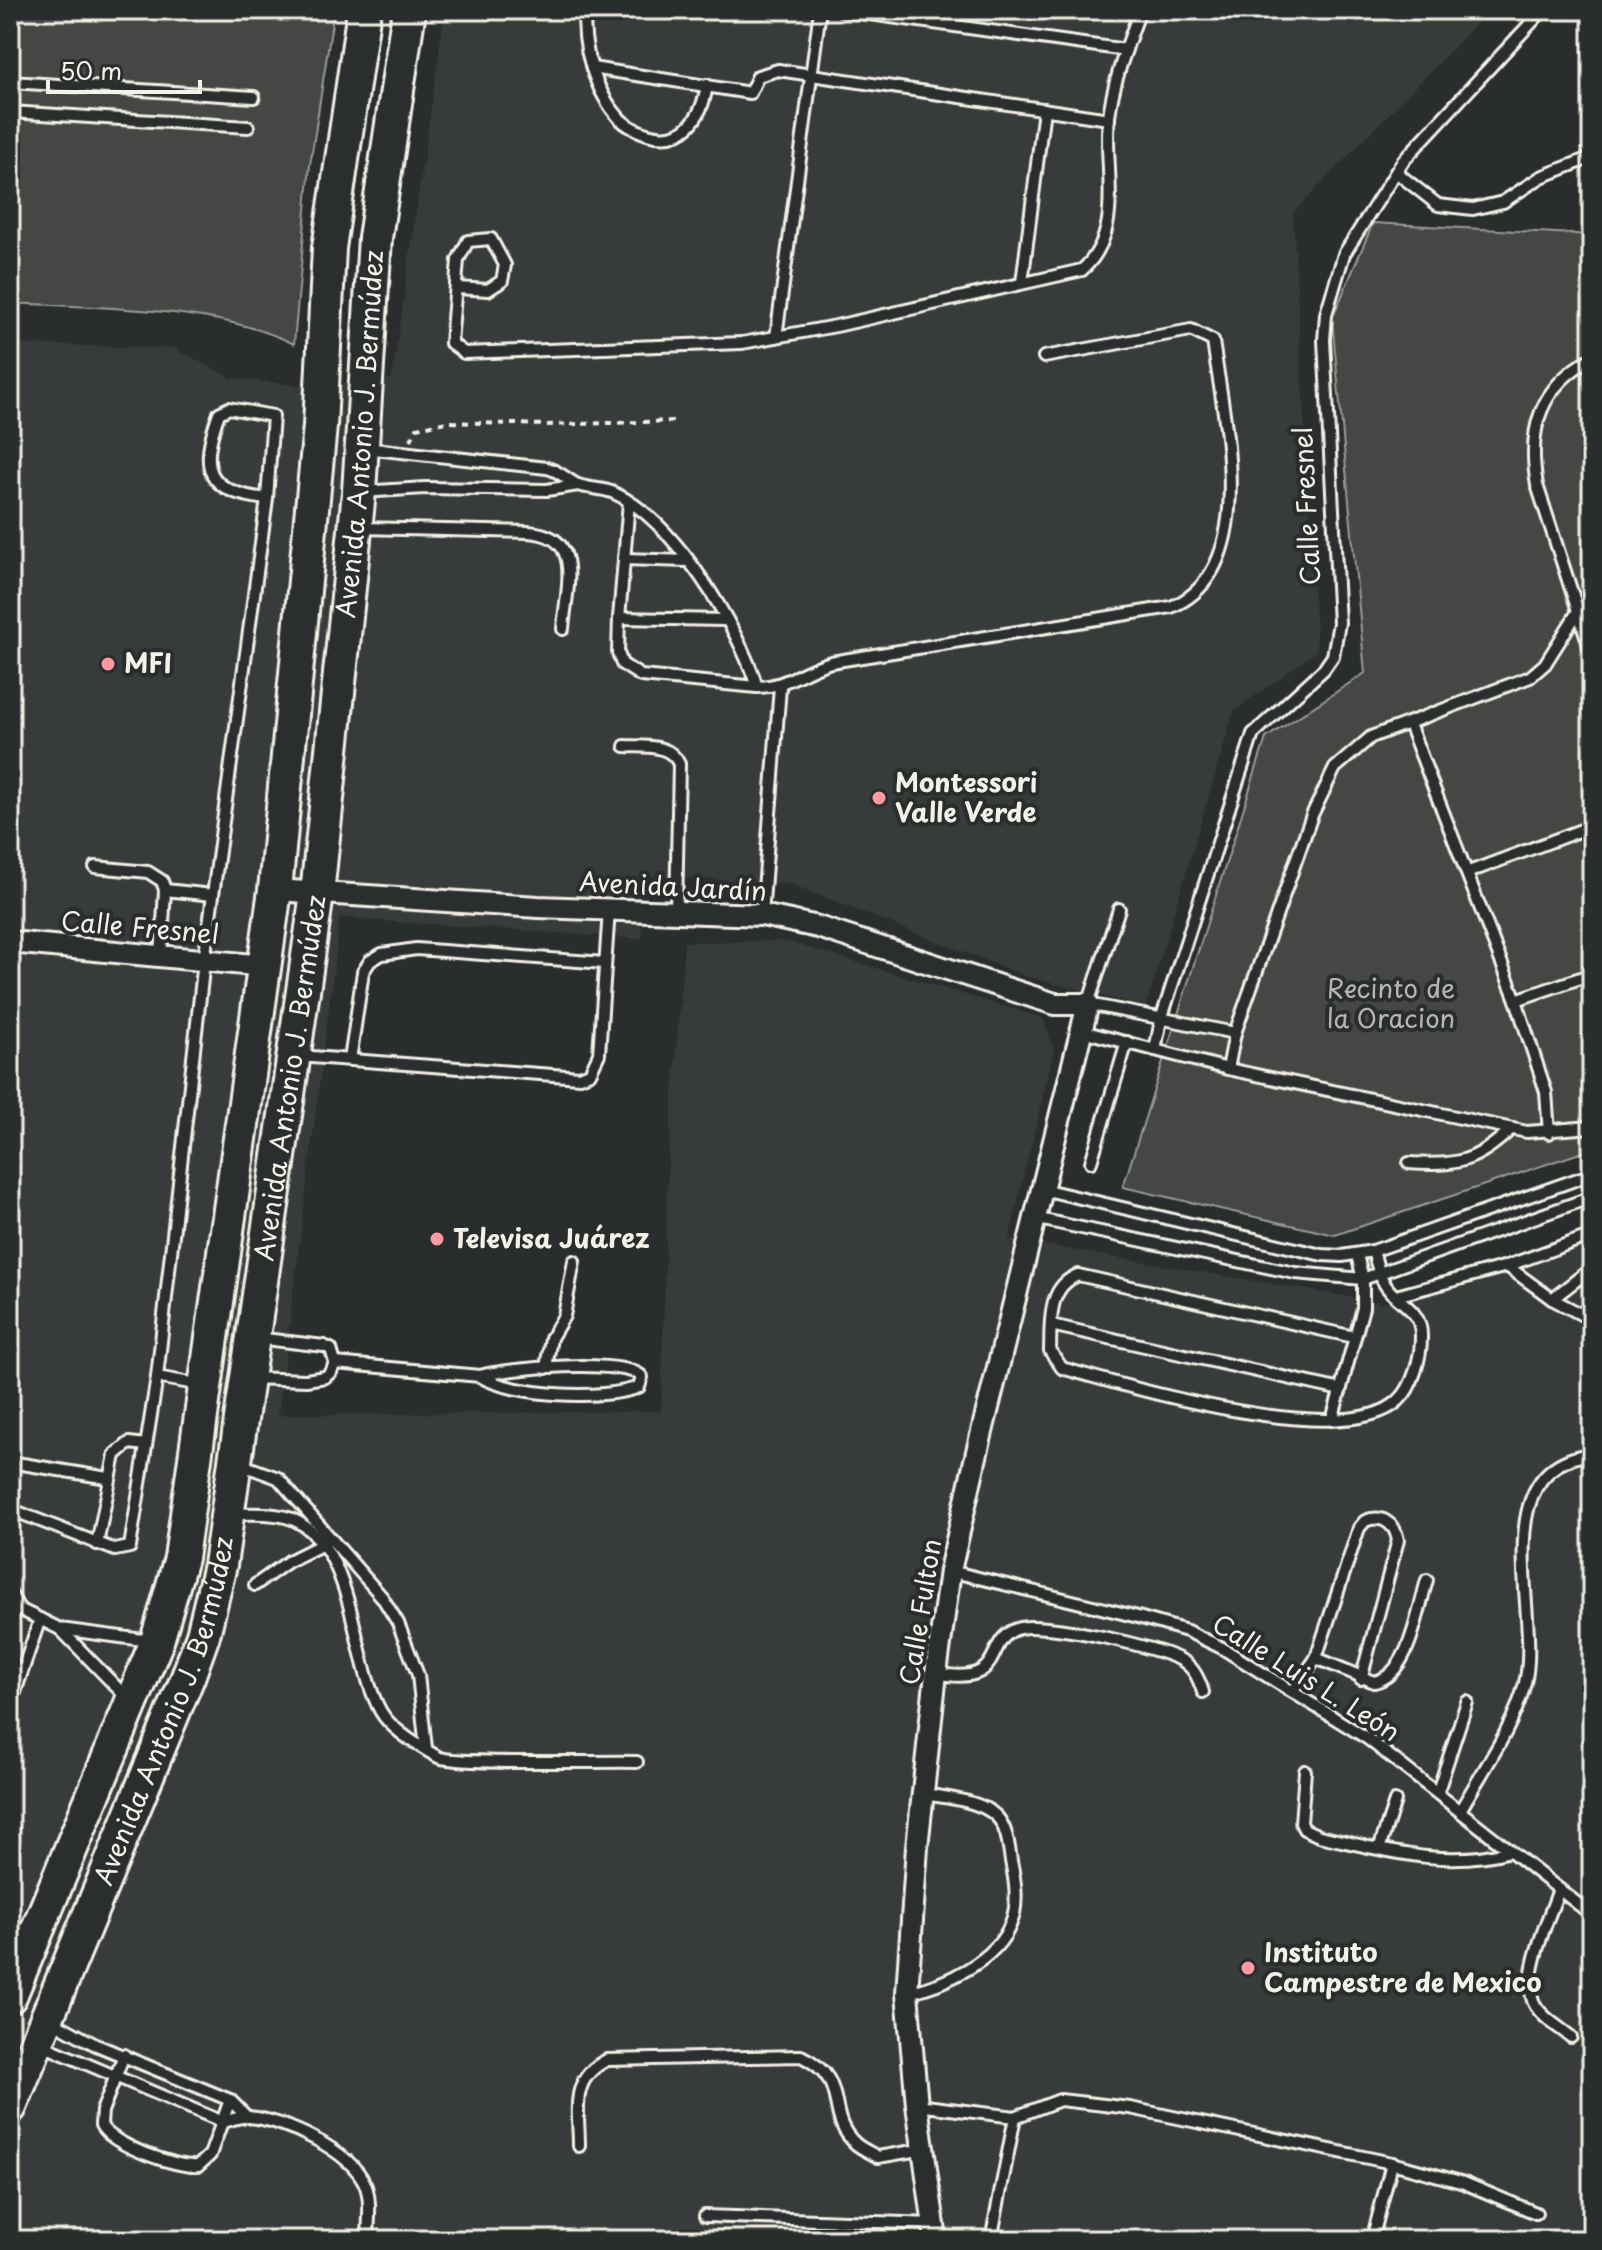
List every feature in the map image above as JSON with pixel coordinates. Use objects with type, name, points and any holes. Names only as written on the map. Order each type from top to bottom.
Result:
[{"type":"main road","name":"Avenida Antonio J. Bermúdez","points":[[10,1996],[157,1641],[181,1558],[240,1156],[275,890],[320,426],[329,248],[364,10]]},
{"type":"main road","name":"Avenida Antonio J. Bermúdez","points":[[10,2107],[203,1635],[230,1514],[317,894],[363,448],[375,238],[409,10]]},
{"type":"main road","points":[[240,1156],[257,1166],[263,1178],[254,1249],[265,1277]]},
{"type":"main road","points":[[224,1263],[238,1294],[237,1362],[248,1378]]},
{"type":"main road","points":[[43,2031],[27,2027],[27,2012],[65,1914],[67,1897],[62,1873]]},
{"type":"street","name":"Avenida Jardín","points":[[275,890],[609,910],[762,915],[830,930],[1055,1004],[1088,1004]]},
{"type":"street","name":"Calle Fresnel","points":[[10,942],[265,966]]},
{"type":"street","name":"Avenida Jardín","points":[[1055,1004],[1082,1031]]},
{"type":"street","name":"Calle Fulton","points":[[935,2232],[917,2105],[907,1993],[915,1862],[936,1673],[950,1571],[1088,1004]]},
{"type":"lane","points":[[585,10],[585,48],[592,68],[620,119],[639,131],[662,138],[681,133],[695,122],[707,85]]},
{"type":"lane","points":[[776,337],[820,10]]},
{"type":"lane","points":[[841,10],[1126,50]]},
{"type":"lane","points":[[458,288],[488,290],[502,281],[505,265],[491,239],[479,237],[468,241],[462,248],[451,343],[464,353],[649,345],[715,347],[776,337],[1082,270],[1103,246],[1109,221],[1109,119],[1126,50],[1140,10]]},
{"type":"lane","name":"Calle Fresnel","points":[[1155,1050],[1161,1020],[1253,734],[1324,669],[1333,656],[1339,623],[1324,329],[1344,254],[1396,172],[1540,11]]},
{"type":"lane","points":[[592,68],[750,93],[752,84],[768,72],[778,70],[1109,119]]},
{"type":"lane","points":[[10,82],[254,97]]},
{"type":"lane","points":[[1022,283],[1044,109]]},
{"type":"lane","points":[[10,112],[248,127]]},
{"type":"lane","points":[[1396,172],[1438,205],[1473,209],[1503,202],[1541,177],[1592,157]]},
{"type":"lane","points":[[629,502],[618,653],[622,664],[631,672],[678,681],[780,687],[811,668],[831,662],[1171,607],[1189,600],[1212,572],[1228,529],[1228,456],[1213,341],[1191,330],[1044,357]]},
{"type":"lane","points":[[1592,358],[1563,377],[1541,405],[1532,459],[1592,654]]},
{"type":"lane","points":[[10,1509],[97,1544],[123,1551],[133,1541],[157,1377],[204,961],[267,499],[273,416],[229,408],[219,413],[210,463],[213,479],[225,489],[267,499]]},
{"type":"lane","points":[[363,448],[547,468],[558,471],[578,485]]},
{"type":"lane","points":[[359,492],[425,488],[547,490],[578,485],[613,492],[669,536],[688,561],[725,620],[757,687]]},
{"type":"lane","points":[[355,528],[528,532],[554,537],[562,543],[567,559],[563,629]]},
{"type":"lane","points":[[624,559],[688,561]]},
{"type":"lane","points":[[1228,1069],[1235,1033],[1322,791],[1352,751],[1371,737],[1530,677],[1545,664],[1577,613]]},
{"type":"lane","points":[[619,618],[725,620]]},
{"type":"lane","points":[[762,915],[780,687]]},
{"type":"lane","points":[[1409,724],[1469,872],[1516,1000],[1546,1092],[1549,1133]]},
{"type":"lane","points":[[625,746],[663,749],[676,757],[679,764],[676,912]]},
{"type":"lane","points":[[1469,872],[1592,826]]},
{"type":"lane","points":[[95,867],[148,872],[162,881],[165,890],[161,957]]},
{"type":"lane","points":[[165,890],[213,895]]},
{"type":"lane","points":[[1119,909],[1088,1004],[1235,1033]]},
{"type":"lane","points":[[296,1056],[580,1077],[590,1073],[599,1054],[609,910]]},
{"type":"lane","points":[[350,1060],[363,972],[370,961],[382,954],[416,949],[605,963]]},
{"type":"lane","points":[[1516,1000],[1592,974]]},
{"type":"lane","points":[[1082,1031],[1228,1069],[1511,1129],[1549,1133],[1592,1127]]},
{"type":"lane","points":[[1091,1162],[1127,1042]]},
{"type":"lane","points":[[1409,1163],[1445,1165],[1476,1158],[1511,1129]]},
{"type":"lane","points":[[1042,1189],[1296,1249],[1357,1255],[1592,1174]]},
{"type":"lane","points":[[1034,1218],[1295,1273],[1363,1279],[1592,1197]]},
{"type":"lane","points":[[1396,1296],[1507,1266],[1592,1235]]},
{"type":"lane","points":[[1354,1337],[1078,1275],[1065,1280],[1057,1290],[1050,1351],[1062,1368],[1256,1415],[1332,1420],[1354,1418],[1388,1408],[1399,1400],[1410,1385],[1421,1338],[1420,1327],[1415,1311],[1396,1296],[1380,1274],[1373,1251]]},
{"type":"lane","points":[[1332,1420],[1363,1308],[1363,1279],[1357,1255]]},
{"type":"lane","points":[[546,1368],[551,1338],[564,1316],[574,1261]]},
{"type":"lane","points":[[1507,1266],[1552,1299],[1592,1320]]},
{"type":"lane","points":[[1552,1299],[1592,1268]]},
{"type":"lane","points":[[1051,1325],[1341,1390]]},
{"type":"lane","points":[[248,1378],[316,1379],[331,1372],[335,1363],[331,1349],[324,1346],[254,1337]]},
{"type":"lane","points":[[335,1363],[480,1376],[507,1369],[623,1368],[640,1372],[642,1382],[630,1390],[616,1392],[517,1391],[497,1386],[480,1376]]},
{"type":"lane","points":[[157,1377],[207,1387]]},
{"type":"lane","points":[[97,1544],[108,1478],[118,1450],[129,1443],[146,1445]]},
{"type":"lane","points":[[1461,1809],[1492,1754],[1525,1683],[1529,1632],[1523,1559],[1526,1511],[1552,1472],[1567,1461],[1592,1454]]},
{"type":"lane","points":[[10,1462],[108,1478]]},
{"type":"lane","points":[[237,1463],[253,1466],[278,1478],[367,1577],[398,1623],[418,1675],[426,1748]]},
{"type":"lane","points":[[230,1514],[289,1518],[307,1527],[322,1543],[352,1612],[367,1677],[382,1713],[440,1758],[637,1762]]},
{"type":"lane","points":[[1293,1691],[1316,1658],[1359,1528],[1371,1518],[1389,1523],[1397,1534],[1396,1551],[1361,1679]]},
{"type":"lane","points":[[255,1585],[322,1543],[335,1542]]},
{"type":"lane","name":"Calle Luis L. León","points":[[950,1571],[1187,1631],[1293,1691],[1368,1739],[1461,1809],[1592,1915]]},
{"type":"lane","points":[[1316,1658],[1361,1679],[1384,1681],[1397,1670],[1427,1580]]},
{"type":"lane","points":[[10,1593],[15,1609],[60,1629],[132,1703]]},
{"type":"lane","points":[[10,1707],[40,1619]]},
{"type":"lane","points":[[936,1673],[974,1676],[989,1665],[1009,1634],[1016,1629],[1042,1628],[1172,1656],[1193,1669],[1203,1692]]},
{"type":"lane","points":[[60,1629],[157,1641]]},
{"type":"lane","points":[[1438,1791],[1467,1702]]},
{"type":"lane","points":[[1305,1771],[1300,1809],[1304,1829],[1319,1836],[1453,1860],[1483,1859],[1510,1851]]},
{"type":"lane","points":[[907,1993],[954,1976],[990,1952],[1012,1921],[1015,1903],[1009,1847],[997,1816],[984,1808],[924,1794]]},
{"type":"lane","points":[[1379,1849],[1395,1801]]},
{"type":"lane","points":[[1559,1889],[1539,1949],[1530,1990],[1540,2011],[1571,2037]]},
{"type":"lane","points":[[43,2031],[124,2055],[230,2100],[246,2116],[306,2134],[350,2164],[368,2191],[368,2240]]},
{"type":"lane","points":[[43,2031],[116,2079],[223,2122],[246,2116]]},
{"type":"lane","points":[[124,2055],[102,2111],[101,2125],[108,2135],[140,2150],[181,2166],[198,2166],[210,2155],[230,2100]]},
{"type":"lane","points":[[579,2146],[579,2087],[590,2069],[607,2060],[801,2056],[819,2064],[830,2076],[842,2122],[854,2143],[878,2157],[925,2149]]},
{"type":"lane","points":[[917,2105],[1015,2117],[1060,2100],[1082,2101],[1192,2119],[1392,2163],[1464,2183],[1536,2213]]},
{"type":"lane","points":[[991,2240],[1015,2117]]},
{"type":"lane","points":[[1372,2240],[1392,2163]]},
{"type":"lane","points":[[705,2216],[935,2232]]},
{"type":"path","points":[[405,453],[417,428],[436,422],[547,425],[674,421]]},
{"type":"shaded area","points":[[445,10],[1490,10],[1293,213],[1317,651],[1234,711],[1146,1007],[1028,977],[790,884],[641,876],[642,939],[340,918],[278,1415],[661,1411],[668,1165],[684,942],[786,941],[1043,1018],[1054,1049],[1009,1239],[1384,1303],[1592,1230],[1592,2240],[10,2240],[10,344],[173,348],[232,378],[305,386],[392,379]]},
{"type":"green space","points":[[10,10],[334,10],[310,165],[294,344],[230,322],[193,316],[117,308],[10,303]]},
{"type":"green space","name":"Recinto de la Oracion","points":[[1373,223],[1592,235],[1592,1149],[1335,1235],[1123,1187],[1266,738],[1365,673],[1332,319]]},
{"type":"place","name":"MFI","points":[[108,664]]},
{"type":"place","name":"Montessori Valle Verde","points":[[879,798]]},
{"type":"place","name":"Televisa Juárez","points":[[437,1239]]},
{"type":"place","name":"Instituto Campestre de Mexico","points":[[1248,1968]]}]
